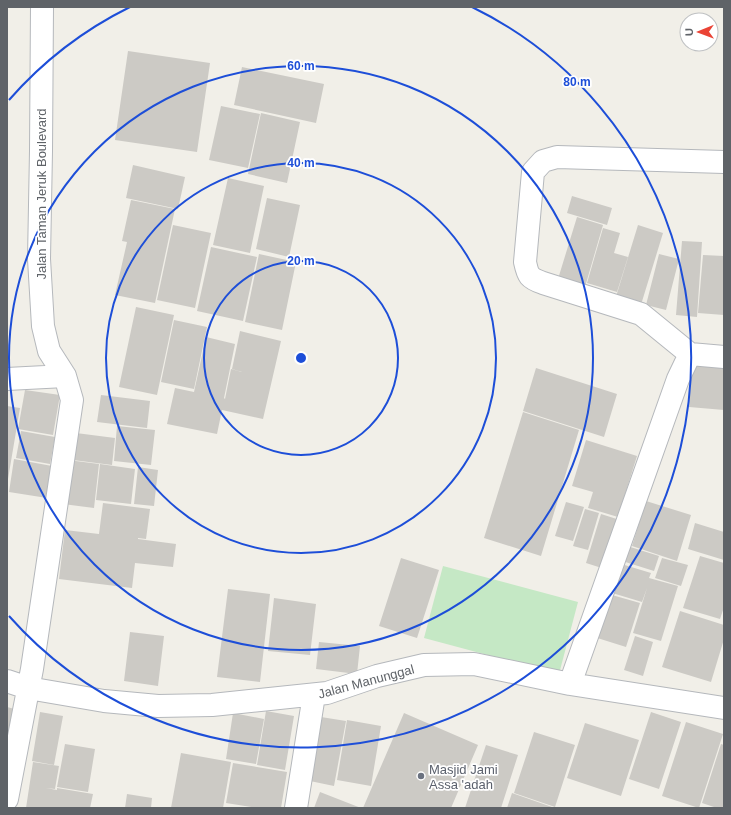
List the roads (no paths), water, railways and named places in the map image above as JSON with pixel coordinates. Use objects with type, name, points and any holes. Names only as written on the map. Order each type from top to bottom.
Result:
[{"type":"street","name":"Jalan Taman Jeruk Boulevard","points":[[7,800],[28,688],[72,400],[65,376],[49,351],[43,326],[39,259],[42,151],[42,7]]},
{"type":"street","points":[[724,162],[557,157],[543,161],[534,172],[525,262],[528,274],[535,280],[640,314],[690,354],[724,357]]},
{"type":"street","points":[[570,684],[678,379],[690,354]]},
{"type":"street","points":[[7,379],[65,376]]},
{"type":"street","name":"Jalan Manunggal","points":[[7,681],[28,688],[104,701],[158,706],[212,705],[327,694],[377,676],[424,665],[474,664],[570,684],[724,708]]},
{"type":"street","points":[[296,808],[314,695]]},
{"type":"place","name":"Masjid Jami Assa 'adah","points":[[421,776]]}]
